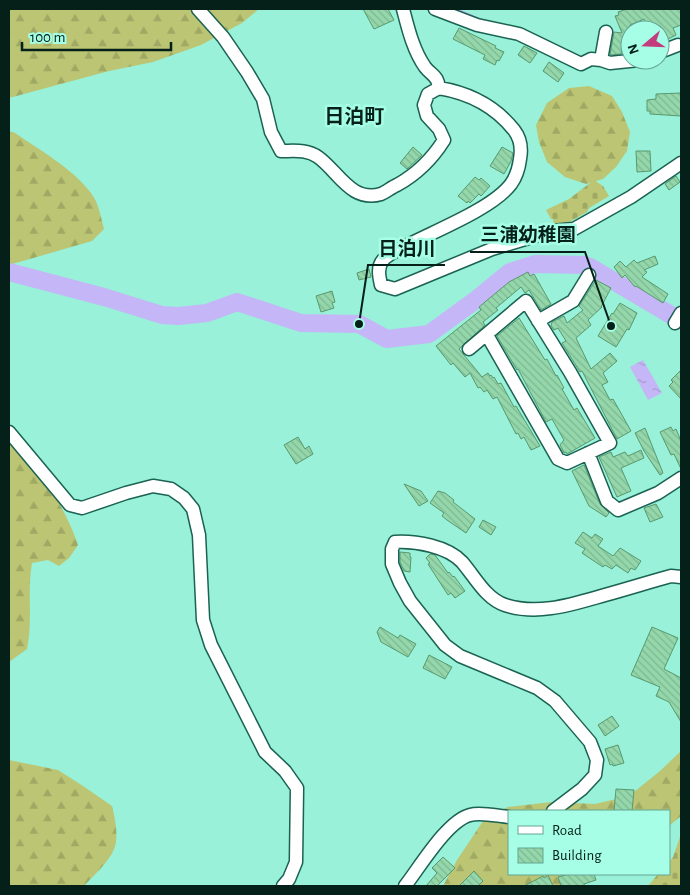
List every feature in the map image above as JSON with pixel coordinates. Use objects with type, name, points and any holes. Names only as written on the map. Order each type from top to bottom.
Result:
[{"type":"street","points":[[198,9],[223,36],[259,92],[263,99],[271,132],[282,151],[304,151],[318,157],[347,186],[363,194],[380,194],[411,177],[434,155],[444,140],[439,129],[427,116],[424,105],[428,94],[438,89],[457,91],[485,104],[520,137],[522,150],[519,167],[511,184],[497,198],[471,214],[399,249],[384,260],[378,272],[381,285],[394,289],[492,249],[552,231],[574,229],[632,197],[681,163]]},
{"type":"street","points":[[403,9],[414,47],[426,68],[437,79],[439,83],[438,89]]},
{"type":"street","points":[[435,9],[477,25],[519,34],[591,61],[620,62]]},
{"type":"street","points":[[591,61],[606,32]]},
{"type":"street","points":[[538,321],[573,301],[583,280]]},
{"type":"street","points":[[468,349],[526,301],[570,372],[610,443],[568,463],[558,458],[487,335]]},
{"type":"street","points":[[9,432],[70,505],[82,508],[153,486],[171,490],[184,498],[193,509],[200,535],[203,620],[211,645],[264,752],[285,771],[298,788],[296,862],[289,879],[283,886]]},
{"type":"street","points":[[588,453],[607,501],[618,510],[658,493],[681,478]]},
{"type":"street","points":[[554,810],[582,789],[595,775],[597,760],[590,742],[555,702],[537,688],[460,656],[445,644],[410,601],[400,584],[392,564],[392,549],[395,542],[425,545],[447,551],[461,560],[487,593],[503,605],[526,610],[560,608],[671,576],[681,577]]},
{"type":"street","points":[[405,886],[448,829],[459,820],[472,814],[508,817]]},
{"type":"green space","points":[[9,9],[259,9],[242,23],[201,45],[153,62],[109,71],[9,98]]},
{"type":"green space","points":[[589,86],[612,96],[622,112],[630,132],[627,151],[616,167],[603,179],[586,184],[565,177],[547,162],[539,142],[536,125],[547,103],[569,88]]},
{"type":"green space","points":[[9,131],[15,133],[65,168],[91,193],[98,206],[104,229],[92,241],[9,265]]},
{"type":"green space","points":[[594,180],[603,186],[609,196],[589,208],[587,212],[564,225],[554,225],[553,219],[551,219],[546,210],[569,199]]},
{"type":"green space","points":[[9,427],[65,513],[78,545],[69,558],[59,566],[48,560],[32,563],[30,628],[27,649],[9,662]]},
{"type":"green space","points":[[681,751],[681,816],[670,825],[670,810],[508,810],[508,875],[595,875],[577,886],[443,886],[457,860],[485,818],[508,807],[552,802],[595,804],[629,796]]},
{"type":"green space","points":[[9,760],[58,770],[112,806],[116,834],[114,849],[105,864],[84,886],[9,886]]},
{"type":"green space","points":[[681,834],[681,884],[679,886],[648,886],[657,875],[670,875],[670,861]]},
{"type":"water","points":[[643,360],[662,393],[648,400],[630,367]]},
{"type":"building","points":[[363,9],[388,9],[394,20],[374,29]]},
{"type":"building","points":[[627,9],[681,9],[681,25],[673,28],[676,35],[670,38],[670,20],[620,20],[620,28],[615,16],[619,15],[618,12]]},
{"type":"building","points":[[459,28],[496,46],[495,48],[504,52],[499,61],[497,60],[495,65],[483,59],[485,55],[453,39]]},
{"type":"building","points":[[614,32],[620,33],[620,54],[610,55]]},
{"type":"building","points":[[524,46],[537,53],[530,63],[518,55]]},
{"type":"building","points":[[549,62],[564,73],[558,82],[543,71]]},
{"type":"building","points":[[681,93],[681,116],[650,114],[650,111],[647,111],[647,100],[656,99],[656,94]]},
{"type":"building","points":[[413,147],[422,155],[407,169],[400,163]]},
{"type":"building","points":[[502,147],[513,153],[504,174],[490,166]]},
{"type":"building","points":[[636,151],[650,151],[651,171],[637,172]]},
{"type":"building","points":[[676,176],[680,182],[669,190],[665,184]]},
{"type":"building","points":[[475,177],[479,180],[481,178],[490,186],[481,196],[479,194],[470,203],[468,201],[467,203],[458,196]]},
{"type":"building","points":[[655,256],[658,264],[644,270],[647,272],[642,277],[668,294],[663,303],[635,287],[625,275],[622,278],[614,267],[620,261],[626,267],[634,260],[637,263]]},
{"type":"building","points":[[369,269],[371,277],[359,280],[357,273]]},
{"type":"building","points":[[528,272],[530,276],[534,274],[551,304],[541,310],[529,290],[525,293],[521,287],[496,308],[498,310],[483,322],[485,325],[459,349],[482,377],[488,373],[494,377],[498,384],[501,383],[514,407],[516,406],[540,446],[531,450],[524,437],[521,439],[518,433],[516,434],[497,397],[493,399],[487,390],[484,392],[480,387],[478,388],[470,373],[465,377],[453,363],[451,365],[436,346],[481,310],[479,307],[509,282]]},
{"type":"building","points":[[596,280],[611,288],[602,307],[588,320],[591,325],[576,338],[591,369],[610,353],[617,361],[603,373],[608,382],[602,385],[610,400],[613,399],[631,431],[617,439],[582,371],[580,372],[562,343],[566,341],[558,328],[554,330],[551,326],[552,322],[564,316],[567,323],[583,310],[579,306]]},
{"type":"building","points":[[332,291],[335,302],[332,303],[334,308],[321,312],[316,296]]},
{"type":"building","points":[[620,303],[637,313],[629,330],[627,329],[616,347],[598,336]]},
{"type":"building","points":[[519,318],[545,360],[547,359],[557,375],[564,388],[562,389],[574,410],[577,408],[595,438],[567,454],[566,452],[564,453],[560,445],[564,440],[552,419],[546,422],[518,369],[497,336]]},
{"type":"building","points":[[681,370],[681,399],[669,386],[673,382],[671,380]]},
{"type":"building","points":[[671,427],[673,431],[676,429],[681,441],[681,469],[674,454],[671,455],[660,432]]},
{"type":"building","points":[[645,428],[663,473],[660,475],[635,433]]},
{"type":"building","points":[[298,437],[305,449],[309,446],[313,454],[296,464],[284,445]]},
{"type":"building","points":[[641,450],[644,458],[621,468],[631,491],[617,497],[599,457],[611,452],[613,457],[625,452],[628,456]]},
{"type":"building","points":[[584,465],[600,504],[609,513],[606,517],[589,506],[572,471]]},
{"type":"building","points":[[404,484],[421,491],[428,501],[419,506]]},
{"type":"building","points":[[438,491],[445,493],[454,500],[453,502],[475,519],[466,533],[442,516],[444,513],[430,503]]},
{"type":"building","points":[[656,504],[663,517],[650,522],[644,508]]},
{"type":"building","points":[[483,520],[496,527],[491,535],[479,527]]},
{"type":"building","points":[[583,532],[592,538],[595,534],[603,539],[598,546],[613,556],[620,548],[641,561],[635,570],[631,568],[628,573],[616,565],[612,569],[605,565],[603,567],[582,553],[585,549],[575,543]]},
{"type":"building","points":[[400,552],[410,553],[410,572],[404,571],[400,562]]},
{"type":"building","points":[[430,554],[435,555],[448,573],[454,576],[465,591],[455,598],[451,593],[448,595],[428,564],[430,563],[426,558]]},
{"type":"building","points":[[380,627],[398,638],[400,635],[416,644],[408,657],[381,642],[377,632]]},
{"type":"building","points":[[652,627],[678,638],[664,669],[681,678],[681,722],[669,702],[656,696],[660,687],[631,675]]},
{"type":"building","points":[[429,655],[452,667],[445,679],[423,668]]},
{"type":"building","points":[[612,716],[619,726],[605,736],[598,725]]},
{"type":"building","points":[[618,745],[624,763],[613,766],[612,764],[610,765],[605,749]]},
{"type":"building","points":[[616,789],[634,790],[632,810],[614,810]]},
{"type":"building","points":[[443,857],[455,868],[437,886],[426,886],[437,873],[432,868]]},
{"type":"building","points":[[474,871],[483,881],[478,886],[459,886]]},
{"type":"building","points":[[548,875],[553,886],[524,886],[543,876],[544,878]]},
{"type":"building","points":[[565,875],[594,875],[596,880],[584,884],[585,886],[561,886],[558,877]]},
{"type":"waterway","points":[[455,9],[478,19]]},
{"type":"waterway","points":[[9,272],[104,297],[162,315],[178,316],[207,313],[237,302],[301,323],[359,324],[387,339],[429,334],[510,272],[535,264],[585,265],[681,321]]},
{"type":"place","name":"日泊川","points":[[359,324]]},
{"type":"place","name":"三浦幼稚園","points":[[611,326]]},
{"type":"district","name":"日泊町","points":[[354,117]]}]
